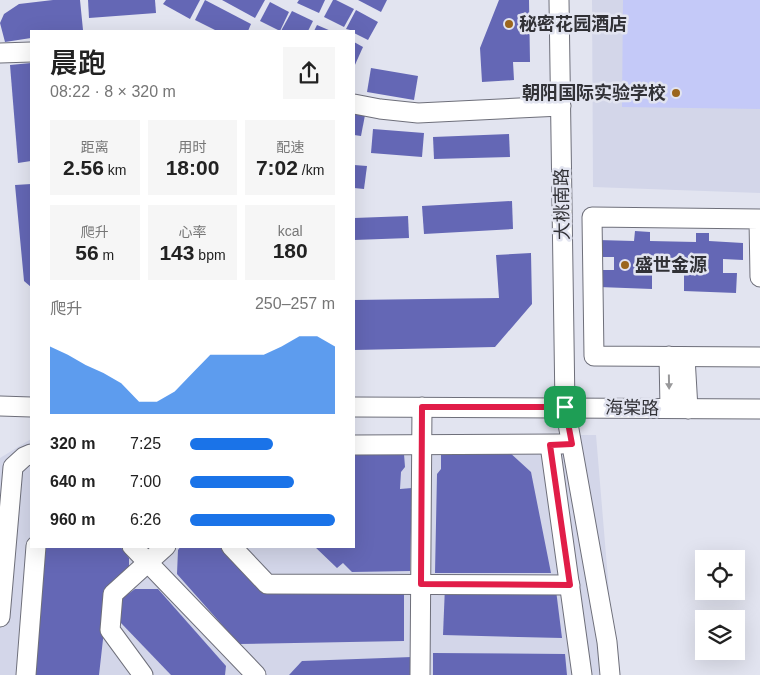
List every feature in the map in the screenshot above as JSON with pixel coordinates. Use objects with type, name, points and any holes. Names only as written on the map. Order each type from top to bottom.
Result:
[{"type":"street","name":"大桃南路","points":[[559,0],[565,407],[607,642],[610,675]]},
{"type":"street","points":[[0,53],[30,52]]},
{"type":"street","points":[[355,104],[418,113],[561,106]]},
{"type":"street","points":[[760,277],[759,219],[592,217],[594,356],[760,357]]},
{"type":"street","points":[[677,357],[679,408]]},
{"type":"street","points":[[0,406],[30,406]]},
{"type":"street","name":"海棠路","points":[[355,407],[760,409]]},
{"type":"street","points":[[420,675],[422,407]]},
{"type":"street","points":[[355,445],[572,444]]},
{"type":"street","points":[[550,445],[582,675]]},
{"type":"street","points":[[0,617],[13,467],[30,455]]},
{"type":"street","points":[[26,675],[36,548]]},
{"type":"street","points":[[134,548],[256,675]]},
{"type":"street","points":[[143,675],[110,630],[113,594],[164,548]]},
{"type":"street","points":[[233,548],[266,584],[570,585]]},
{"type":"shaded area","name":"朝阳国际实验学校","points":[[592,0],[760,0],[760,193],[593,187]]},
{"type":"shaded area","points":[[623,0],[760,0],[760,109],[622,107]]},
{"type":"shaded area","points":[[596,435],[616,675],[0,675],[0,458],[30,440],[30,548],[355,548],[355,436]]},
{"type":"building","points":[[53,0],[80,0],[83,30],[30,30],[30,38],[5,42],[0,23],[4,14],[19,4]]},
{"type":"building","points":[[88,0],[155,0],[156,13],[89,18]]},
{"type":"building","points":[[166,0],[200,0],[190,19],[163,4]]},
{"type":"building","points":[[205,0],[251,24],[248,30],[215,30],[195,20]]},
{"type":"building","points":[[222,0],[265,0],[255,18]]},
{"type":"building","points":[[299,0],[325,0],[319,13],[297,3]]},
{"type":"building","points":[[333,0],[354,9],[344,27],[324,17]]},
{"type":"building","points":[[358,0],[387,0],[381,12]]},
{"type":"building","name":"秘密花园酒店","points":[[499,0],[529,0],[530,62],[513,62],[514,80],[482,82],[480,48]]},
{"type":"building","points":[[270,2],[289,12],[280,30],[260,21]]},
{"type":"building","points":[[356,10],[378,22],[368,40],[355,34],[355,30],[346,29]]},
{"type":"building","points":[[292,11],[313,21],[308,30],[282,30]]},
{"type":"building","points":[[317,25],[329,30],[314,30]]},
{"type":"building","points":[[355,43],[363,47],[355,65]]},
{"type":"building","points":[[30,63],[30,161],[18,163],[10,65]]},
{"type":"building","points":[[371,68],[418,76],[414,100],[367,92]]},
{"type":"building","points":[[355,113],[365,115],[361,136],[355,135]]},
{"type":"building","points":[[373,129],[424,133],[422,157],[371,153]]},
{"type":"building","points":[[509,134],[510,157],[434,159],[433,137]]},
{"type":"building","points":[[355,165],[367,166],[364,189],[355,188]]},
{"type":"building","points":[[30,184],[30,286],[24,281],[15,185]]},
{"type":"building","points":[[512,201],[513,229],[424,234],[422,206]]},
{"type":"building","points":[[408,216],[409,238],[355,240],[355,218]]},
{"type":"building","name":"盛世金源","points":[[635,231],[650,232],[650,241],[696,242],[696,233],[709,233],[709,241],[743,243],[743,260],[723,259],[723,273],[737,273],[736,293],[684,291],[684,270],[703,271],[703,261],[636,259],[636,271],[652,272],[652,289],[599,287],[599,270],[614,270],[614,257],[597,257],[598,240],[634,241]]},
{"type":"building","points":[[531,253],[532,304],[495,347],[355,350],[355,300],[499,298],[496,255]]},
{"type":"building","points":[[355,448],[404,454],[405,467],[401,472],[400,489],[412,488],[410,571],[352,572],[343,563],[337,568],[316,548],[355,548]]},
{"type":"building","points":[[441,449],[508,451],[531,472],[551,573],[435,573],[437,474],[441,469]]},
{"type":"building","points":[[45,548],[122,548],[129,558],[129,568],[109,586],[99,675],[31,675]]},
{"type":"building","points":[[180,548],[223,548],[264,591],[404,590],[404,641],[239,644],[177,574]]},
{"type":"building","points":[[445,586],[556,590],[562,638],[443,635]]},
{"type":"building","points":[[135,589],[158,589],[226,666],[225,675],[171,675],[121,623],[121,599]]},
{"type":"building","points":[[433,653],[565,654],[567,675],[433,675]]},
{"type":"building","points":[[412,657],[412,675],[289,675],[302,661]]},
{"type":"place","name":"秘密花园酒店","points":[[509,24]]},
{"type":"place","name":"朝阳国际实验学校","points":[[676,93]]},
{"type":"place","name":"盛世金源","points":[[625,265]]},
{"type":"route","points":[[422,407],[565,407],[572,444],[550,445],[570,585],[421,584],[422,407]]}]
